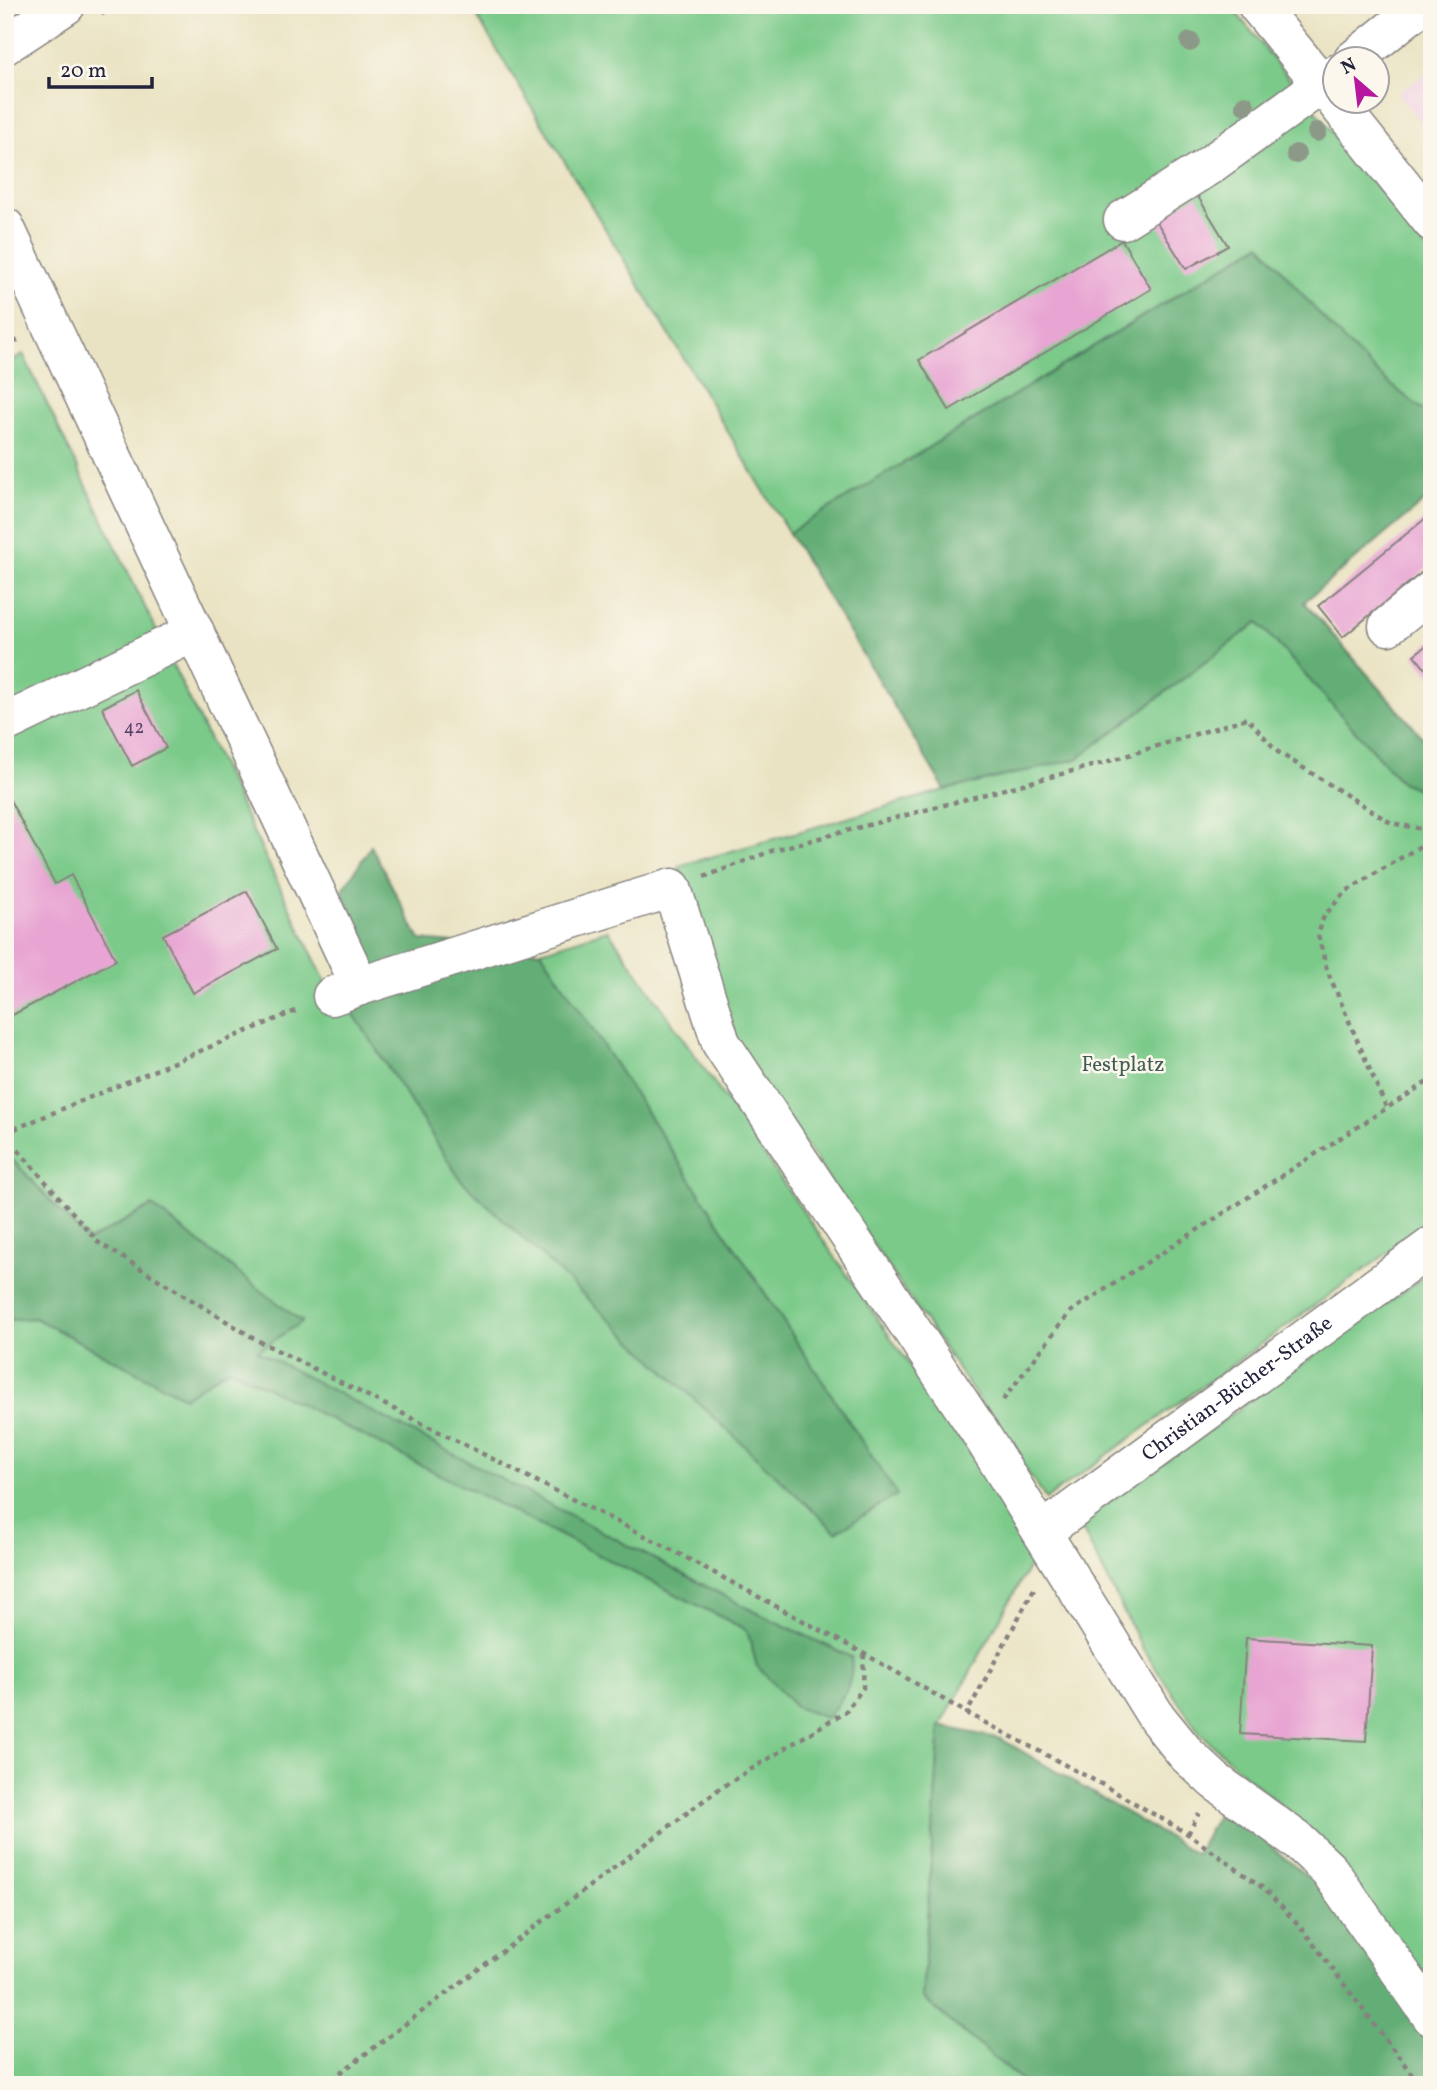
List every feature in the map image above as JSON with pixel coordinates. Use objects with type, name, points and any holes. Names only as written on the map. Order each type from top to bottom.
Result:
[{"type":"street","points":[[5,45],[66,5]]},
{"type":"street","points":[[1257,5],[1322,79]]},
{"type":"street","points":[[1370,46],[1418,8]]},
{"type":"street","points":[[1123,220],[1322,96]]},
{"type":"street","points":[[1352,116],[1432,222]]},
{"type":"street","points":[[5,227],[195,632],[346,991],[672,888],[721,1043],[979,1431],[1157,1718],[1187,1755],[1215,1781],[1297,1840],[1329,1870],[1432,2017]]},
{"type":"street","points":[[1388,626],[1432,590]]},
{"type":"street","points":[[5,723],[195,632]]},
{"type":"street","name":"Christian-Bücher-Straße","points":[[1048,1542],[1432,1245]]},
{"type":"path","points":[[672,888],[774,850],[1103,763],[1247,718],[1278,752],[1391,823],[1432,831]]},
{"type":"path","points":[[1386,1107],[1327,970],[1318,936],[1324,916],[1345,892],[1432,839]]},
{"type":"path","points":[[346,991],[5,1134],[99,1243],[257,1340],[657,1542],[1188,1833],[1263,1888],[1300,1926],[1420,2085]]},
{"type":"path","points":[[979,1431],[1070,1312],[1432,1079]]},
{"type":"path","points":[[967,1713],[1048,1542]]},
{"type":"path","points":[[324,2085],[719,1789],[846,1711],[863,1688],[864,1654]]},
{"type":"shaded area","points":[[1432,71],[1432,136],[1397,93]]},
{"type":"green space","points":[[470,5],[1230,5],[1432,256],[1432,416],[1384,379],[1340,336],[1260,244],[789,533]]},
{"type":"green space","points":[[1261,244],[1340,336],[1384,379],[1432,416],[1432,495],[1304,602],[1432,748],[1432,795],[1401,782],[1258,622],[1077,759],[945,790],[789,533]]},
{"type":"green space","points":[[23,354],[339,1010],[350,1008],[460,1179],[896,1495],[541,951],[608,930],[1038,1550],[940,1727],[922,1997],[1027,2085],[5,2085],[5,1320],[35,1318],[184,1397],[229,1368],[747,1630],[757,1666],[851,1657],[755,1612],[256,1351],[302,1321],[88,1241],[7,1154],[5,1155],[5,366]]},
{"type":"green space","name":"Festplatz","points":[[1258,622],[1401,782],[1432,795],[1432,1221],[1046,1499],[731,1035],[679,866],[945,790],[1077,759]]},
{"type":"green space","points":[[371,846],[420,940],[541,951],[897,1495],[836,1532],[460,1179],[350,1008],[378,989],[342,891]]},
{"type":"green space","points":[[7,1154],[88,1241],[152,1206],[302,1322],[257,1351],[755,1612],[851,1657],[851,1675],[842,1697],[827,1718],[795,1707],[757,1666],[747,1630],[229,1368],[184,1397],[35,1318],[5,1320]]},
{"type":"green space","points":[[1432,1271],[1432,1987],[1317,1837],[1199,1732],[1142,1648],[1079,1523]]},
{"type":"green space","points":[[940,1726],[1001,1739],[1196,1854],[1222,1806],[1326,1892],[1432,2041],[1432,2085],[1027,2085],[922,1998]]},
{"type":"building","points":[[1197,195],[1228,246],[1186,269],[1156,221]]},
{"type":"building","points":[[1122,240],[1151,289],[949,410],[919,360]]},
{"type":"building","points":[[1432,513],[1432,564],[1343,637],[1318,606]]},
{"type":"building","points":[[1432,641],[1432,677],[1414,655]]},
{"type":"building","points":[[136,690],[166,748],[132,766],[102,708]]},
{"type":"building","points":[[5,791],[55,884],[71,875],[116,960],[5,1019]]},
{"type":"building","points":[[247,891],[277,949],[193,993],[163,935]]},
{"type":"building","points":[[1246,1638],[1372,1646],[1366,1741],[1240,1734]]}]
